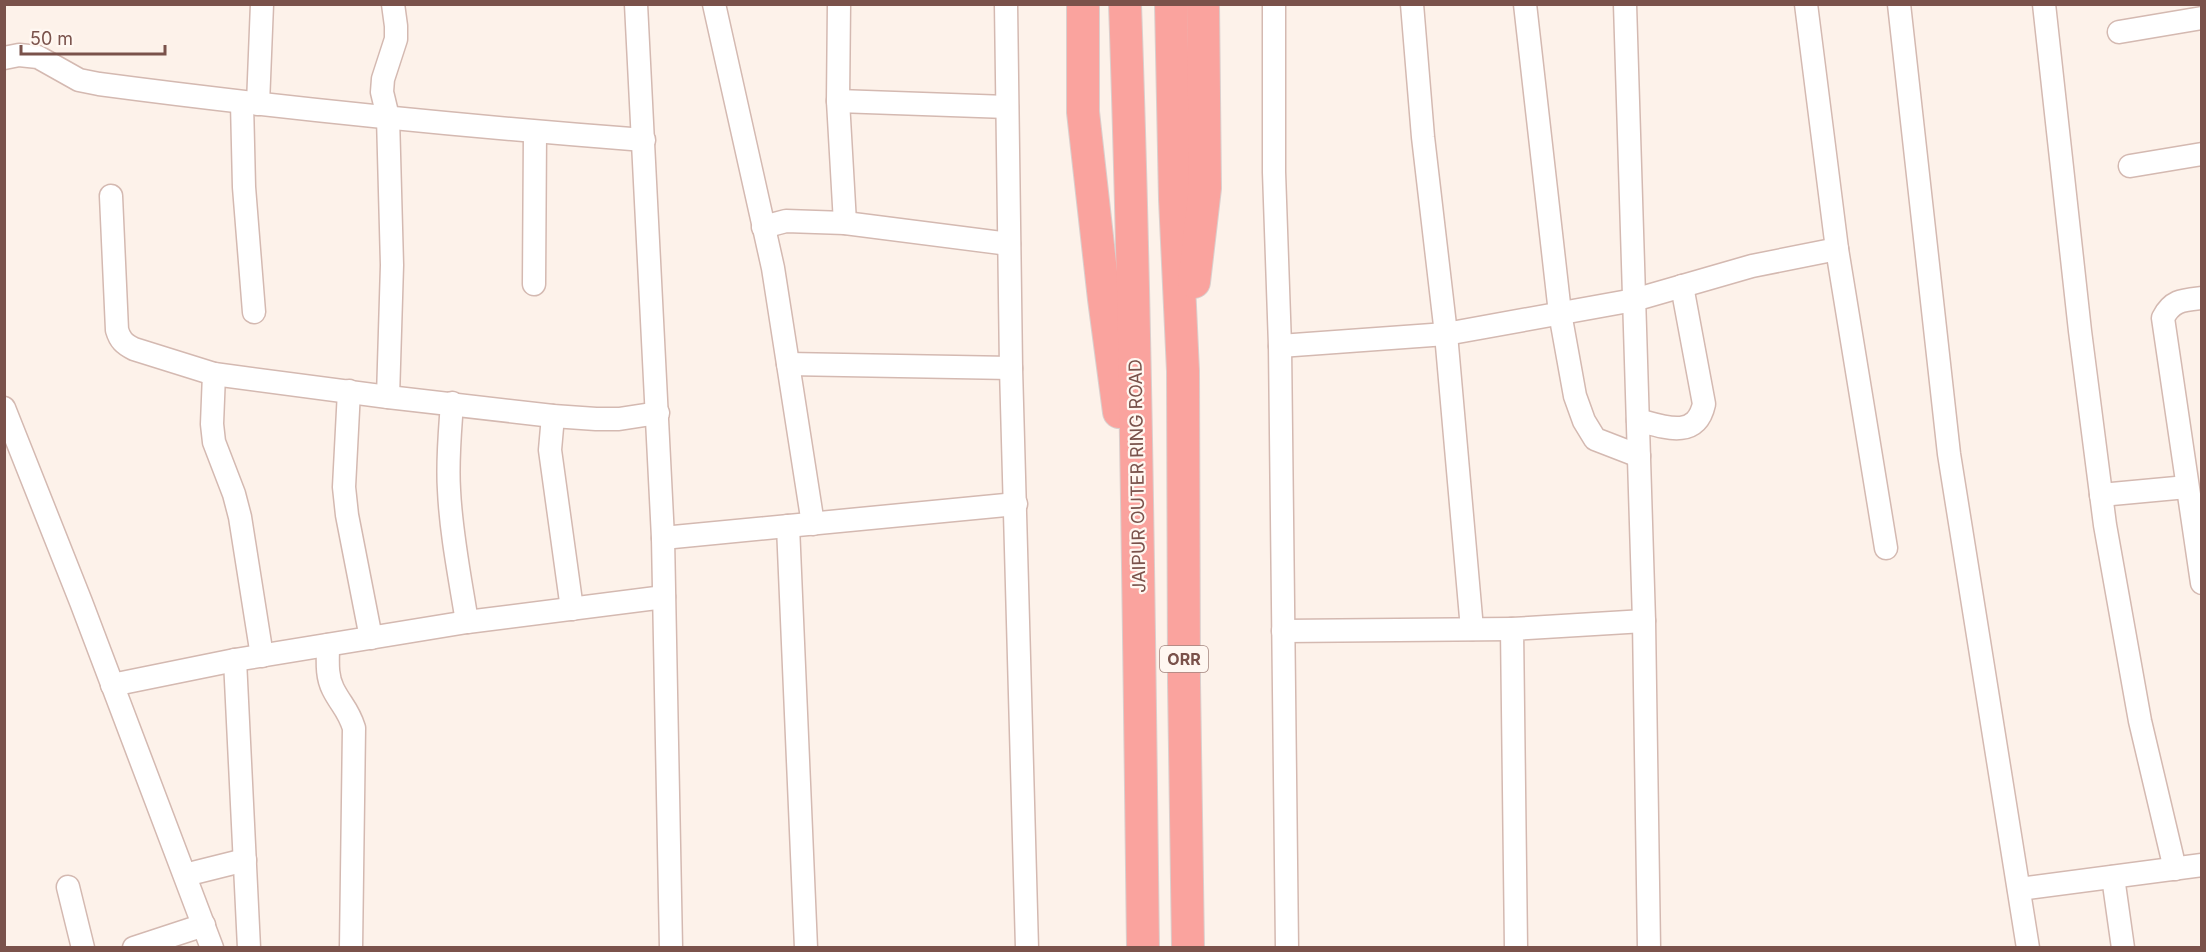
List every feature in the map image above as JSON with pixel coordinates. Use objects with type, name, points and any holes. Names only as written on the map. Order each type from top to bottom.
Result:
[{"type":"highway","points":[[1083,4],[1083,111],[1104,299],[1139,564]]},
{"type":"highway","name":"JAIPUR OUTER RING ROAD","points":[[1125,4],[1132,206],[1139,564],[1143,948]]},
{"type":"highway","points":[[1171,4],[1175,199],[1183,370]]},
{"type":"highway","points":[[1183,370],[1205,188],[1203,4]]},
{"type":"highway","name":"ORR","points":[[1183,370],[1188,948]]},
{"type":"street","points":[[254,312],[244,187],[250,103],[262,4]]},
{"type":"street","points":[[388,397],[392,285],[388,117],[382,92],[383,79],[396,39],[393,4]]},
{"type":"street","points":[[636,4],[663,538],[671,948]]},
{"type":"street","points":[[714,4],[773,268],[813,524]]},
{"type":"street","points":[[839,4],[838,101],[845,223]]},
{"type":"street","points":[[1006,4],[1011,368],[1027,948]]},
{"type":"street","points":[[1274,4],[1274,172],[1280,346],[1287,948]]},
{"type":"street","points":[[1412,4],[1423,137],[1446,334],[1472,629]]},
{"type":"street","points":[[1525,4],[1560,313],[1575,396],[1584,421],[1595,439],[1639,456]]},
{"type":"street","points":[[1625,4],[1644,621],[1649,948]]},
{"type":"street","points":[[1806,4],[1837,249],[1886,548]]},
{"type":"street","points":[[1899,4],[1949,454],[2028,948]]},
{"type":"street","points":[[2044,4],[2067,227],[2101,495],[2140,721],[2175,868]]},
{"type":"street","points":[[2119,32],[2202,18]]},
{"type":"street","points":[[4,58],[38,57],[79,80],[99,84],[250,103],[535,132],[644,140]]},
{"type":"street","points":[[838,101],[1007,108]]},
{"type":"street","points":[[534,284],[535,132]]},
{"type":"street","points":[[2130,166],[2202,154]]},
{"type":"street","points":[[111,196],[117,330],[120,339],[134,349],[214,374],[388,397],[553,416],[619,419],[658,413]]},
{"type":"street","points":[[763,227],[786,221],[845,223],[1009,244]]},
{"type":"street","points":[[1280,346],[1446,334],[1634,300],[1752,266],[1837,249]]},
{"type":"street","points":[[1638,420],[1669,428],[1690,427],[1701,417],[1704,404],[1682,286]]},
{"type":"street","points":[[2202,298],[2182,300],[2169,307],[2163,318],[2202,583]]},
{"type":"street","points":[[788,364],[1011,368]]},
{"type":"street","points":[[214,374],[212,424],[214,442],[240,517],[262,656]]},
{"type":"street","points":[[349,391],[344,487],[371,638]]},
{"type":"street","points":[[452,403],[448,461],[449,489],[451,518],[467,622]]},
{"type":"street","points":[[4,408],[212,948]]},
{"type":"street","points":[[553,416],[551,458],[572,609]]},
{"type":"street","points":[[2101,495],[2187,487]]},
{"type":"street","points":[[663,538],[1016,504]]},
{"type":"street","points":[[788,526],[806,948]]},
{"type":"street","points":[[112,685],[235,660],[467,622],[664,597]]},
{"type":"street","points":[[1284,631],[1512,629],[1644,621]]},
{"type":"street","points":[[1512,629],[1516,948]]},
{"type":"street","points":[[328,645],[330,680],[350,713],[354,728],[351,948]]},
{"type":"street","points":[[235,660],[249,948]]},
{"type":"street","points":[[185,875],[245,860]]},
{"type":"street","points":[[2019,889],[2202,865]]},
{"type":"street","points":[[2113,877],[2123,948]]},
{"type":"street","points":[[68,887],[83,948]]},
{"type":"street","points":[[134,948],[204,925]]}]
